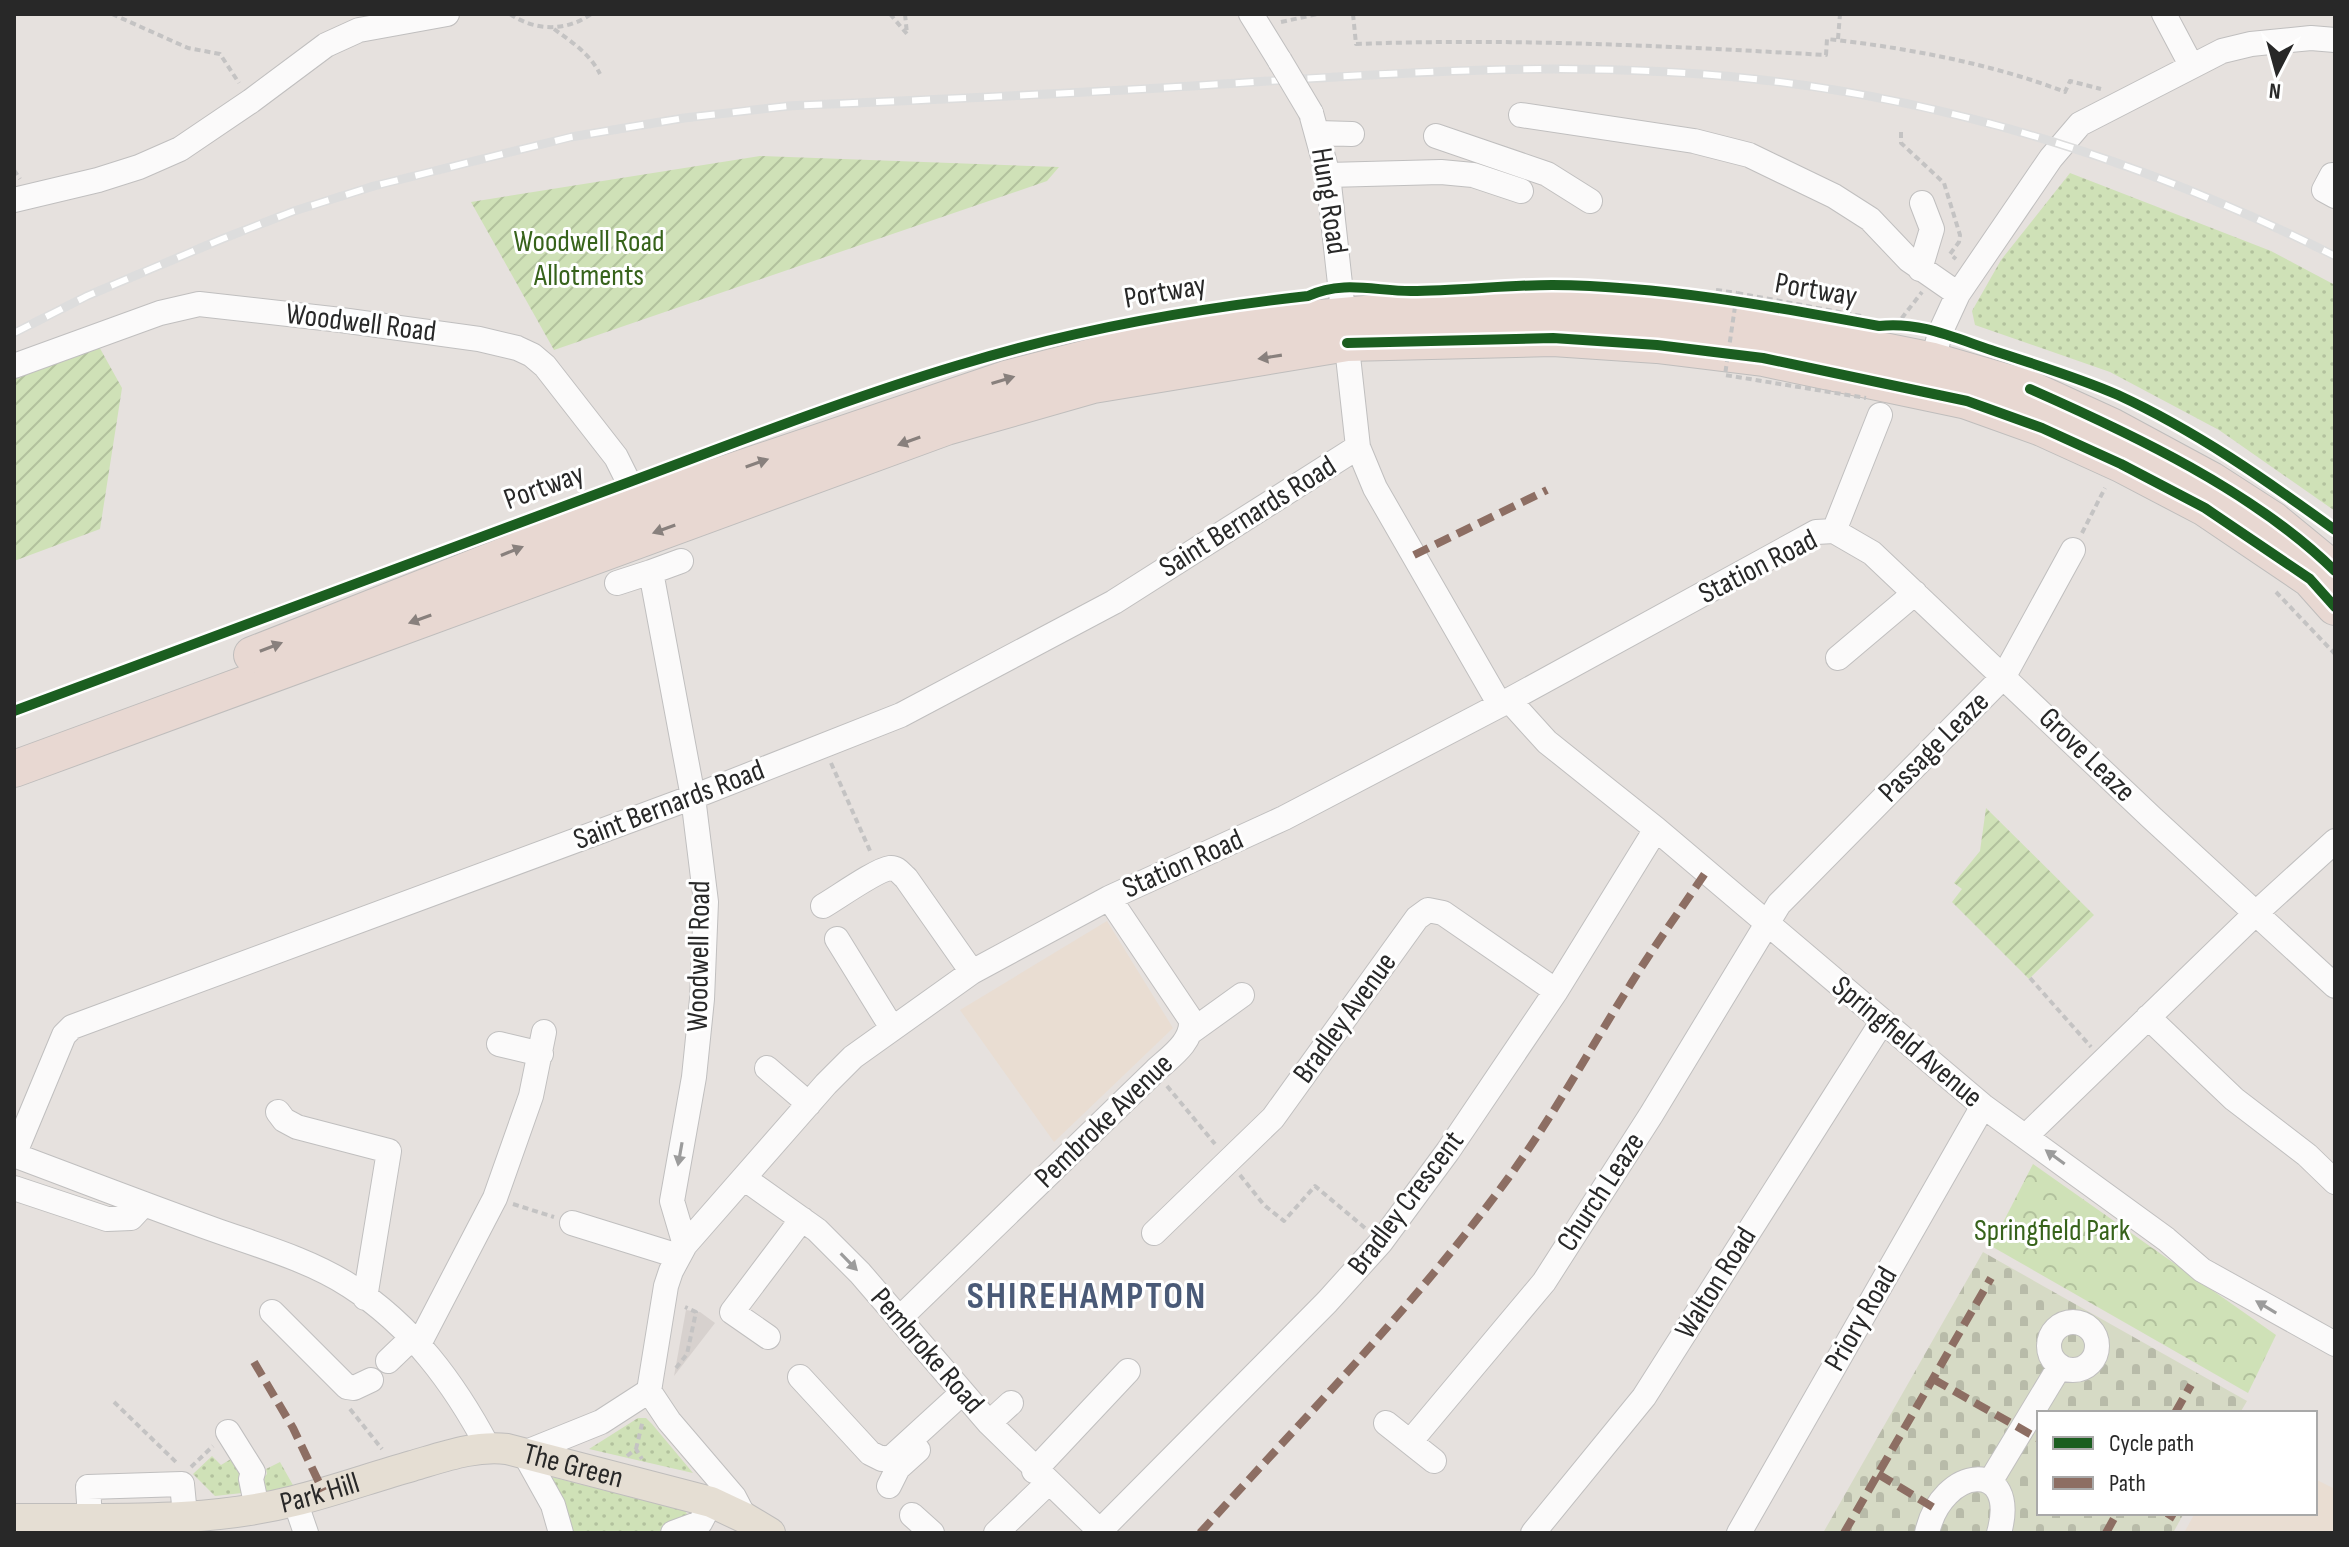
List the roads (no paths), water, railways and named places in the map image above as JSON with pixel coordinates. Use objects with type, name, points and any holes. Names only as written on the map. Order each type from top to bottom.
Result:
[{"type":"highway","name":"Portway","points":[[14,769],[946,427],[1093,385],[1346,329],[1409,310],[1576,307],[1671,314],[1936,347],[2111,426],[2211,480],[2273,520],[2335,571]]},
{"type":"highway","name":"Portway","points":[[14,743],[274,646],[639,503],[1006,379],[1131,347],[1346,329],[1657,345],[1763,358],[1967,401],[2042,428],[2121,464],[2205,508],[2310,579],[2335,607]]},
{"type":"main road","name":"Park Hill","points":[[14,1519],[185,1515],[257,1508],[295,1501],[488,1447],[524,1453]]},
{"type":"main road","name":"The Green","points":[[524,1453],[711,1502],[758,1525]]},
{"type":"street","points":[[14,200],[98,180],[180,149],[357,22],[447,14]]},
{"type":"street","points":[[2164,14],[2191,65]]},
{"type":"street","name":"Hung Road","points":[[1256,22],[1314,123],[1328,175],[1358,447],[1375,488],[1504,702]]},
{"type":"street","points":[[1936,347],[1958,294],[2066,138],[2080,124],[2222,51],[2251,44],[2311,38],[2335,40]]},
{"type":"street","points":[[1521,115],[1694,141],[1749,155],[1834,196],[1870,219],[1920,269],[1958,294]]},
{"type":"street","points":[[1314,123],[1352,134]]},
{"type":"street","points":[[1436,136],[1547,174],[1590,201]]},
{"type":"street","points":[[1328,175],[1441,172],[1473,175],[1521,191]]},
{"type":"street","points":[[1920,269],[1932,229],[1922,203]]},
{"type":"street","name":"Woodwell Road","points":[[14,366],[160,313],[199,304],[479,339],[517,348],[545,366],[599,431],[639,503]]},
{"type":"street","name":"Station Road","points":[[649,1391],[666,1286],[682,1251],[853,1057],[972,972],[1109,898],[1284,818],[1816,532],[1834,531],[1873,407]]},
{"type":"street","name":"Saint Bernards Road","points":[[14,1155],[64,1035],[72,1027],[693,797],[914,708],[1114,602],[1358,447]]},
{"type":"street","name":"Grove Leaze","points":[[1834,531],[1872,553],[2335,986]]},
{"type":"street","name":"Passage Leaze","points":[[1766,924],[1779,904],[2004,676],[2073,550]]},
{"type":"street","points":[[617,583],[681,561]]},
{"type":"street","name":"Woodwell Road","points":[[651,572],[693,797],[706,902],[702,999],[694,1077],[672,1201],[682,1251]]},
{"type":"street","points":[[1838,658],[1915,593]]},
{"type":"street","name":"Springfield Avenue","points":[[1504,702],[1547,742],[1656,829],[1983,1106],[2166,1239],[2202,1270],[2335,1344]]},
{"type":"street","name":"Bradley Crescent","points":[[1101,1532],[1327,1302],[1381,1242],[1448,1151],[1556,991],[1656,829]]},
{"type":"street","points":[[2026,1136],[2257,912],[2335,841]]},
{"type":"street","points":[[823,906],[879,873],[890,868],[897,869],[972,972]]},
{"type":"street","name":"Pembroke Avenue","points":[[899,1319],[1185,1043],[1192,1031],[1191,1020],[1109,898]]},
{"type":"street","name":"Bradley Avenue","points":[[1154,1233],[1273,1118],[1417,918],[1428,910],[1443,913],[1556,991]]},
{"type":"street","name":"Church Leaze","points":[[1410,1442],[1544,1282],[1651,1115],[1766,924]]},
{"type":"street","points":[[837,939],[892,1028]]},
{"type":"street","points":[[1192,1031],[1242,995]]},
{"type":"street","points":[[2148,1017],[2234,1099],[2307,1155],[2335,1182]]},
{"type":"street","name":"Walton Road","points":[[1533,1533],[1644,1397],[1882,1022]]},
{"type":"street","points":[[388,1361],[416,1341],[495,1198],[519,1137],[542,1043],[499,1044]]},
{"type":"street","points":[[767,1068],[809,1104]]},
{"type":"street","name":"Priory Road","points":[[1739,1533],[1983,1106]]},
{"type":"street","points":[[278,1112],[284,1120],[297,1127],[389,1151],[365,1298]]},
{"type":"street","points":[[14,1155],[296,1259],[350,1286],[416,1341],[445,1375],[488,1447]]},
{"type":"street","name":"Pembroke Road","points":[[745,1179],[798,1239],[860,1273],[989,1423],[1041,1477],[1101,1532]]},
{"type":"street","points":[[14,1188],[107,1219],[131,1218],[144,1204]]},
{"type":"street","points":[[572,1223],[682,1251]]},
{"type":"street","points":[[768,1337],[732,1312],[798,1239]]},
{"type":"street","points":[[272,1312],[347,1387],[354,1388],[371,1380]]},
{"type":"street","points":[[1990,1482],[2060,1366]]},
{"type":"street","points":[[996,1533],[1128,1371]]},
{"type":"street","points":[[800,1377],[870,1453],[882,1459],[892,1457],[966,1397]]},
{"type":"street","points":[[649,1391],[690,1447],[758,1525]]},
{"type":"street","name":"The Green","points":[[524,1453],[601,1422],[649,1391]]},
{"type":"street","points":[[889,1486],[898,1468],[966,1397]]},
{"type":"street","points":[[989,1423],[1011,1403]]},
{"type":"street","points":[[1386,1423],[1434,1461]]},
{"type":"street","points":[[228,1432],[253,1472],[251,1479],[257,1508]]},
{"type":"street","points":[[524,1453],[553,1505],[561,1533]]},
{"type":"street","points":[[1927,1533],[1943,1497],[1955,1486],[1971,1481],[1990,1482],[1998,1490],[2002,1502],[1999,1533]]},
{"type":"street","points":[[295,1501],[306,1533]]},
{"type":"street","points":[[673,1533],[700,1523],[711,1502]]},
{"type":"street","points":[[912,1515],[932,1533]]},
{"type":"railway","points":[[14,333],[87,296],[294,211],[374,186],[571,137],[684,118],[788,106],[1465,71],[1537,69],[1682,73],[1830,89],[1905,103],[1979,121],[2125,166],[2196,193],[2335,256]]},
{"type":"district","name":"SHIREHAMPTON","points":[[1087,1296]]},
{"type":"park label","name":"Woodwell Road Allotments","points":[[589,259]]},
{"type":"park label","name":"Springfield Park","points":[[2052,1231]]}]
